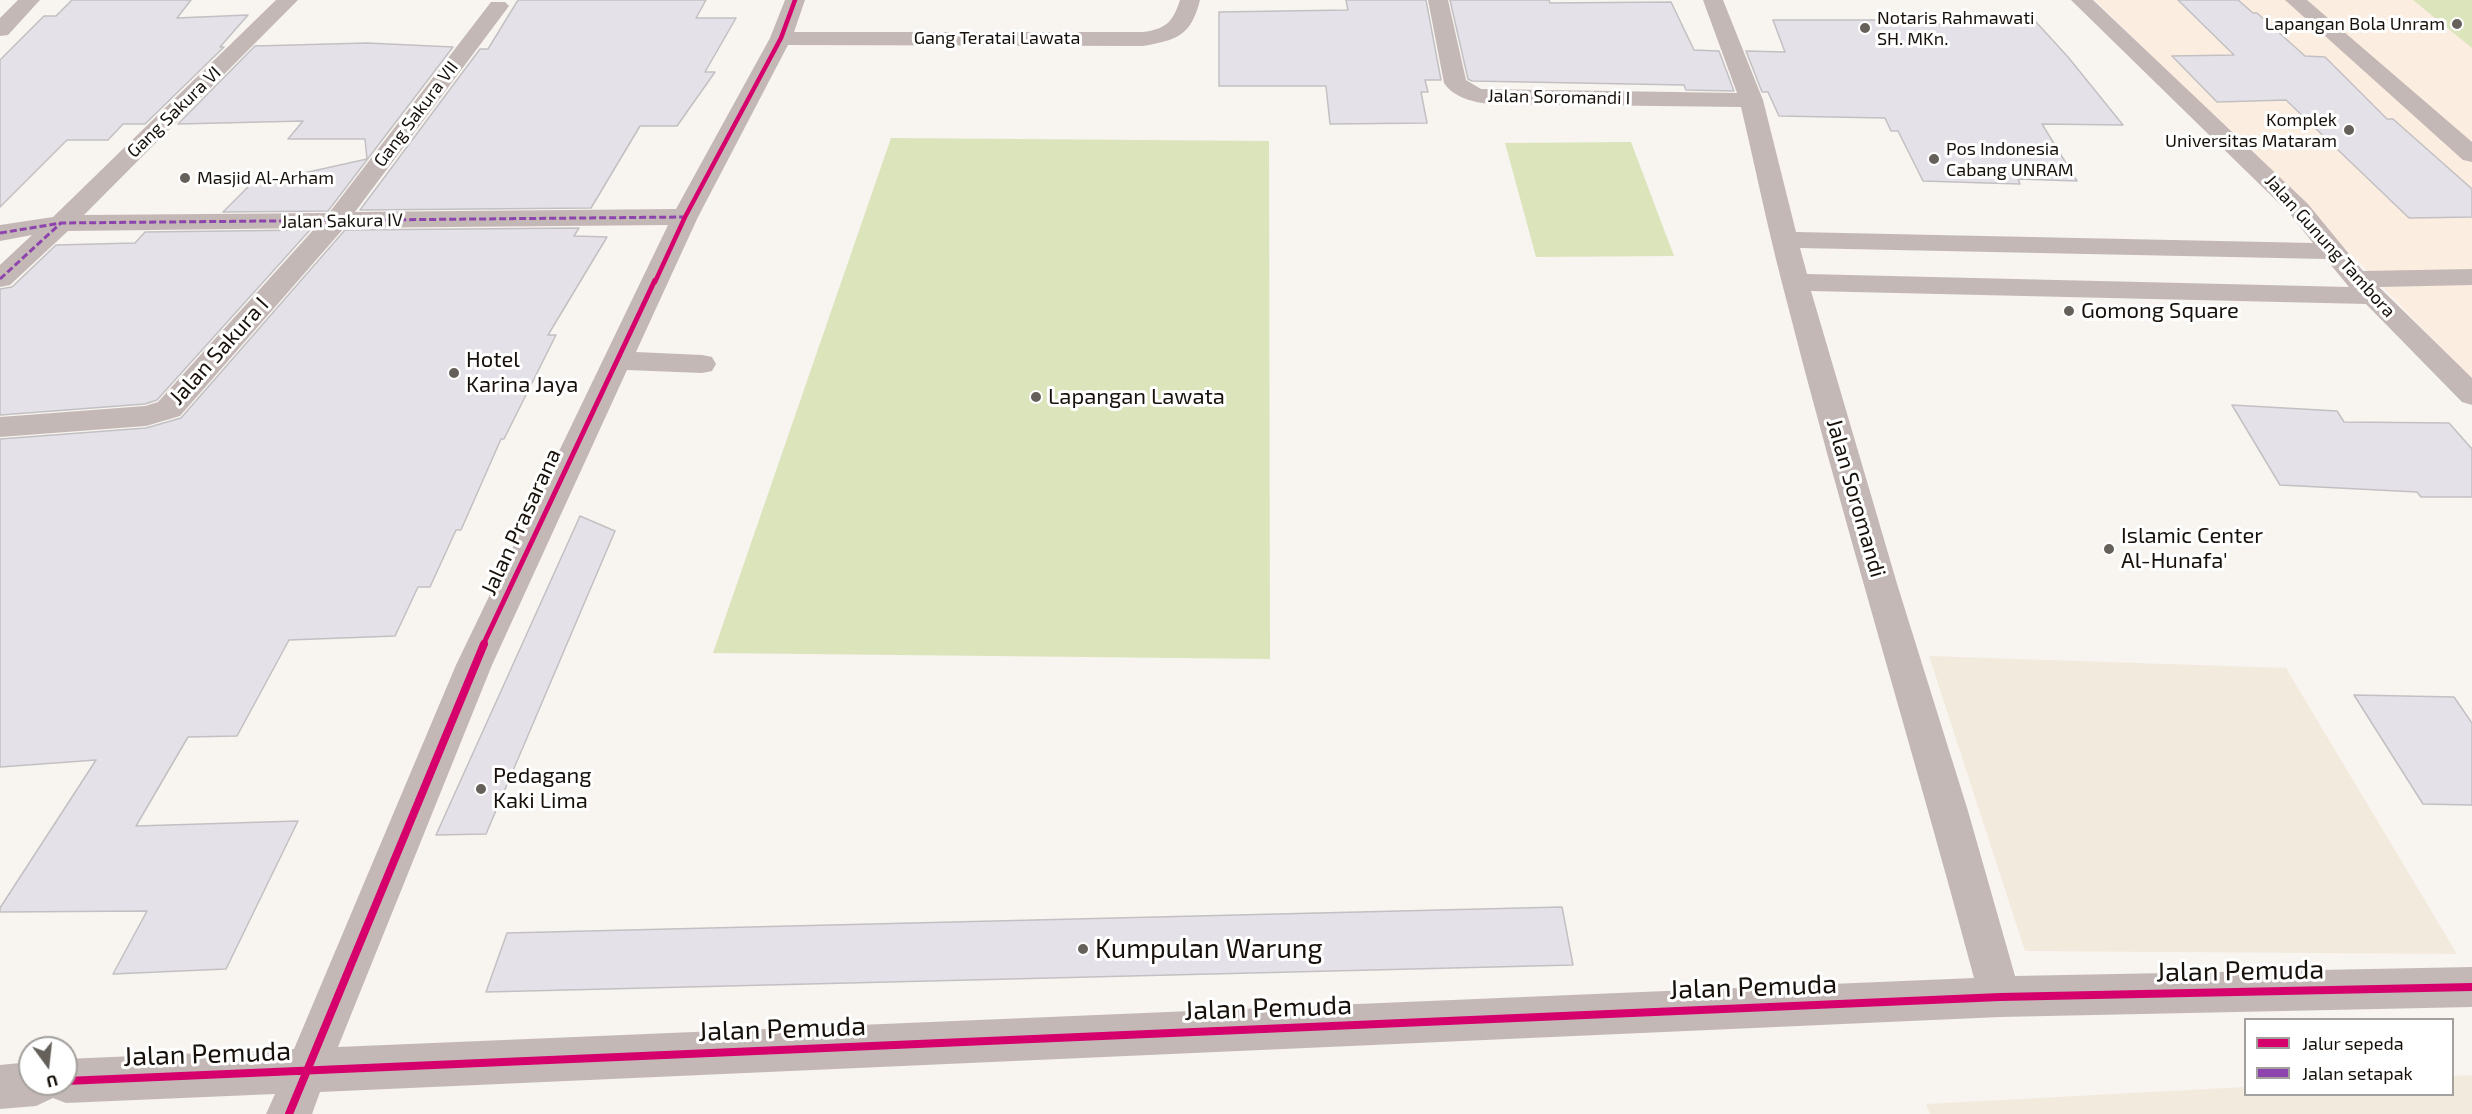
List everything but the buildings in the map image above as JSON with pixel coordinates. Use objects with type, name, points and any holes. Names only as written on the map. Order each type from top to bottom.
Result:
[{"type":"street","points":[[0,30],[30,0]]},
{"type":"street","name":"Gang Sakura VI","points":[[0,279],[61,223],[288,0]]},
{"type":"street","name":"Jalan Prasarana","points":[[289,1114],[474,665],[685,217],[781,38],[795,0]]},
{"type":"street","name":"Gang Teratai Lawata","points":[[781,38],[1143,39],[1162,36],[1178,30],[1185,21],[1190,0]]},
{"type":"street","name":"Jalan Soromandi I","points":[[1438,0],[1455,83],[1475,95],[1751,100]]},
{"type":"street","name":"Jalan Soromandi","points":[[1713,0],[1751,100],[1795,282],[1881,587],[1949,810],[2000,997]]},
{"type":"street","name":"Jalan Gunung Tambora","points":[[2081,0],[2299,209],[2364,287],[2472,394]]},
{"type":"street","points":[[2295,0],[2472,155]]},
{"type":"street","name":"Gang Sakura VII","points":[[335,222],[498,6]]},
{"type":"street","name":"Jalan Sakura IV","points":[[0,233],[61,223],[685,217]]},
{"type":"street","name":"Jalan Sakura I","points":[[0,427],[146,416],[169,409],[335,222]]},
{"type":"street","points":[[1784,240],[2335,251]]},
{"type":"street","points":[[1795,282],[2364,287],[2472,277]]},
{"type":"street","points":[[616,360],[702,364]]},
{"type":"street","name":"Jalan Pemuda","points":[[78,1080],[2000,997],[2472,987]]},
{"type":"street","points":[[0,1087],[18,1086]]},
{"type":"shaded area","name":"Komplek Universitas Mataram","points":[[2095,0],[2472,0],[2472,380],[2357,260]]},
{"type":"shaded area","points":[[1929,656],[2286,668],[2457,954],[2025,951]]},
{"type":"shaded area","points":[[2472,1075],[2472,1114],[1930,1114],[1926,1104],[2244,1087],[2244,1096],[2454,1096],[2454,1076]]},
{"type":"green space","name":"Lapangan Bola Unram","points":[[2413,0],[2472,0],[2472,48]]},
{"type":"green space","name":"Lapangan Lawata","points":[[891,138],[1269,141],[1270,659],[713,653]]},
{"type":"green space","points":[[1631,142],[1674,256],[1536,257],[1505,143]]},
{"type":"marked path","points":[[0,233],[61,223],[685,217]]},
{"type":"marked path","points":[[0,279],[61,223]]},
{"type":"cycle path","points":[[289,1114],[474,665],[685,217],[781,38],[795,0]]},
{"type":"cycle path","points":[[78,1080],[2000,997],[2472,987]]},
{"type":"place","name":"Lapangan Bola Unram","points":[[2457,24]]},
{"type":"place","name":"Notaris Rahmawati SH. MKn.","points":[[1865,28]]},
{"type":"place","name":"Komplek Universitas Mataram","points":[[2349,130]]},
{"type":"place","name":"Pos Indonesia Cabang UNRAM","points":[[1934,159]]},
{"type":"place","name":"Masjid Al-Arham","points":[[185,178]]},
{"type":"place","name":"Gomong Square","points":[[2069,311]]},
{"type":"place","name":"Hotel Karina Jaya","points":[[454,373]]},
{"type":"place","name":"Lapangan Lawata","points":[[1036,397]]},
{"type":"place","name":"Islamic Center Al-Hunafa'","points":[[2109,549]]},
{"type":"place","name":"Pedagang Kaki Lima","points":[[481,789]]},
{"type":"place","name":"Kumpulan Warung","points":[[1083,949]]}]
